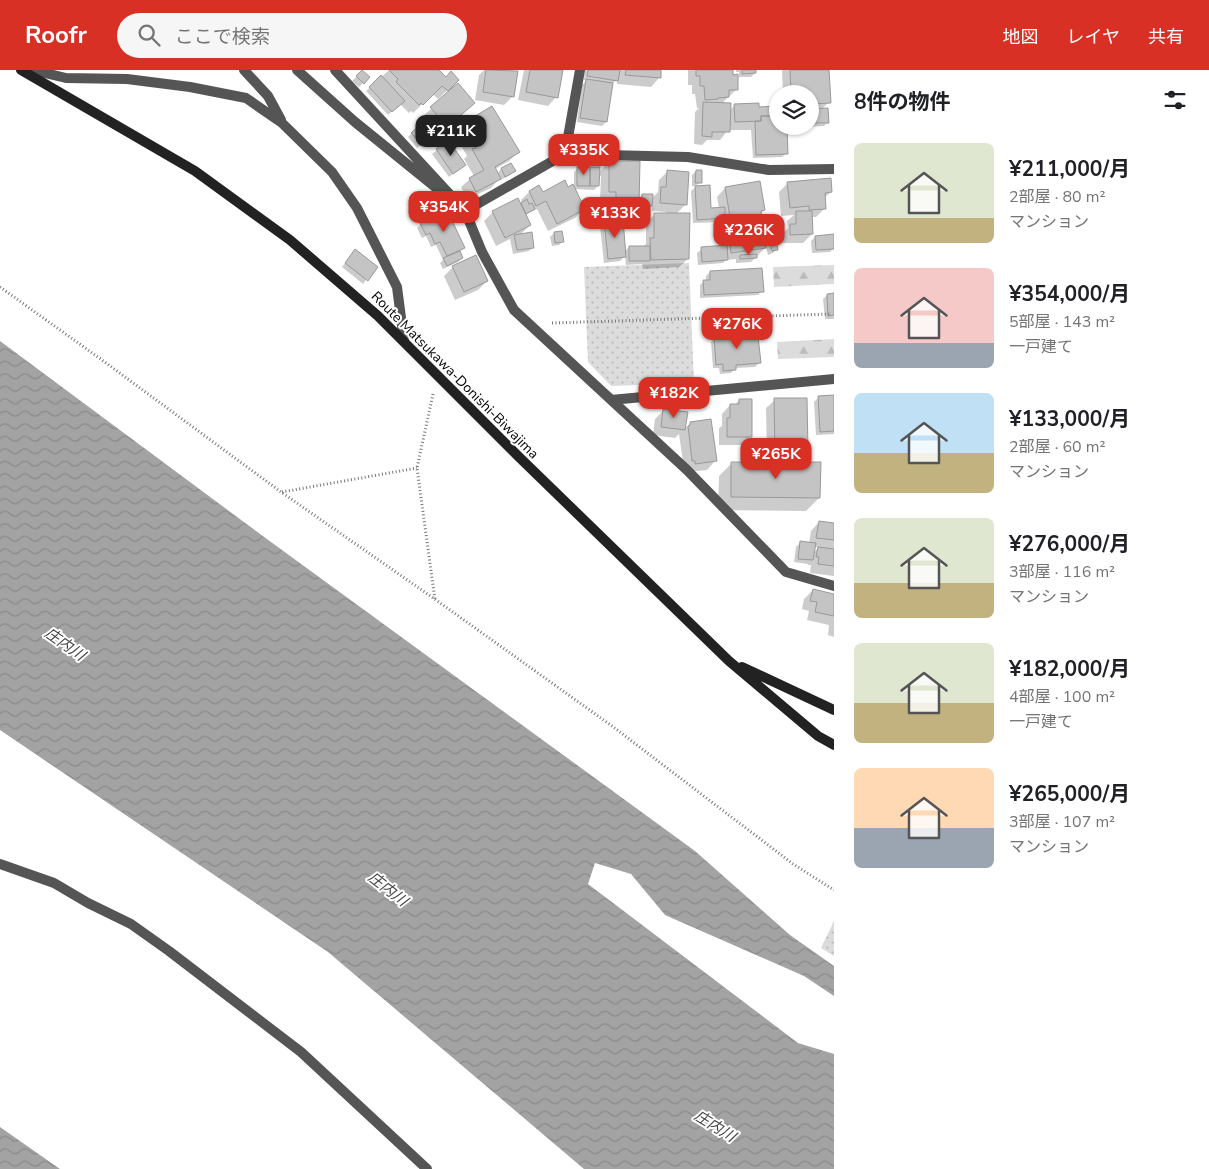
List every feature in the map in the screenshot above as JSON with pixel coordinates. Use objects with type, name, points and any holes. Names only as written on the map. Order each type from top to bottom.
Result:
[{"type":"main road","name":"Route Matsukawa-Donishi-Biwajima","points":[[21,70],[195,171],[290,240],[378,316],[519,457],[729,661],[818,736],[834,745]]},
{"type":"main road","points":[[729,661],[834,710]]},
{"type":"street","points":[[32,70],[66,78],[127,79],[190,87],[246,98],[282,124],[332,172],[357,208],[397,287],[404,341]]},
{"type":"street","points":[[244,70],[268,96],[282,124]]},
{"type":"street","points":[[297,70],[355,122],[465,211]]},
{"type":"street","points":[[335,70],[465,211],[482,252],[514,310],[687,470],[786,572],[834,586]]},
{"type":"street","points":[[565,154],[580,70]]},
{"type":"street","points":[[465,211],[565,154],[688,157],[769,170],[834,169]]},
{"type":"street","points":[[610,400],[834,379]]},
{"type":"street","points":[[0,864],[54,883],[130,924],[161,946],[301,1052],[427,1169]]},
{"type":"path","points":[[0,287],[281,492],[612,726],[793,864],[834,890]]},
{"type":"path","points":[[528,324],[831,314]]},
{"type":"path","points":[[436,600],[417,468],[437,374]]},
{"type":"path","points":[[281,492],[417,468]]},
{"type":"green space","points":[[689,263],[694,383],[611,386],[588,362],[584,267]]},
{"type":"green space","points":[[834,265],[834,284],[774,287],[773,267]]},
{"type":"green space","points":[[834,339],[834,357],[778,359],[777,342]]},
{"type":"green space","points":[[834,921],[834,956],[821,948]]},
{"type":"water","name":"庄内川","points":[[0,341],[260,534],[695,851],[790,935],[834,966],[834,996],[804,976],[665,915],[631,874],[595,863],[588,884],[798,1043],[834,1054],[834,1169],[584,1169],[328,952],[0,730]]},
{"type":"water","points":[[0,1127],[60,1169],[0,1169]]},
{"type":"building","points":[[362,70],[370,77],[364,84],[356,76]]},
{"type":"building","points":[[389,70],[439,70],[446,77],[451,71],[459,80],[448,91],[442,86],[423,105],[421,103],[419,105],[396,82],[398,79]]},
{"type":"building","points":[[486,70],[518,71],[514,97],[483,92]]},
{"type":"building","points":[[530,70],[563,70],[558,98],[526,92]]},
{"type":"building","points":[[588,70],[620,70],[618,81],[587,76]]},
{"type":"building","points":[[626,70],[661,70],[661,78],[625,75]]},
{"type":"building","points":[[696,70],[733,70],[733,75],[738,74],[738,90],[729,90],[729,97],[705,100],[704,86],[700,86],[700,76],[696,76]]},
{"type":"building","points":[[742,70],[756,70],[756,73],[742,74]]},
{"type":"building","points":[[790,70],[829,70],[831,103],[819,104],[819,85],[791,85]]},
{"type":"building","points":[[381,75],[405,101],[392,112],[369,87]]},
{"type":"building","points":[[586,79],[613,83],[607,122],[580,118]]},
{"type":"building","points":[[458,83],[475,103],[447,127],[430,107]]},
{"type":"building","points":[[703,102],[731,103],[730,132],[712,132],[712,137],[702,136]]},
{"type":"building","points":[[759,103],[759,107],[769,106],[769,116],[761,116],[761,121],[735,122],[734,104]]},
{"type":"building","points":[[492,106],[520,152],[495,167],[501,179],[476,192],[469,178],[484,170],[472,149],[476,148],[462,124]]},
{"type":"building","points":[[828,108],[829,123],[819,123],[819,109]]},
{"type":"building","points":[[761,116],[769,116],[769,135],[787,135],[788,154],[756,155],[755,121],[761,121]]},
{"type":"building","points":[[424,121],[435,134],[422,145],[411,133]]},
{"type":"building","points":[[448,140],[466,165],[453,174],[436,149]]},
{"type":"building","points":[[609,161],[640,161],[639,205],[633,204],[633,202],[616,202],[616,192],[609,192]]},
{"type":"building","points":[[511,163],[516,171],[505,177],[501,168]]},
{"type":"building","points":[[577,167],[590,167],[590,186],[577,186]]},
{"type":"building","points":[[590,167],[600,167],[599,186],[590,186]]},
{"type":"building","points":[[667,170],[689,172],[687,205],[660,203],[661,187],[666,187]]},
{"type":"building","points":[[696,170],[702,170],[702,183],[695,183]]},
{"type":"building","points":[[831,178],[832,192],[825,193],[826,209],[809,210],[809,206],[790,208],[787,182]]},
{"type":"building","points":[[565,180],[568,187],[573,184],[585,209],[557,224],[546,201],[536,206],[529,191],[539,185],[543,192]]},
{"type":"building","points":[[760,181],[765,210],[761,211],[766,248],[731,253],[729,234],[733,235],[725,187]]},
{"type":"building","points":[[710,185],[711,208],[725,207],[725,218],[697,220],[695,186]]},
{"type":"building","points":[[642,194],[653,194],[652,206],[641,206]]},
{"type":"building","points":[[518,198],[531,225],[505,238],[492,211]]},
{"type":"building","points":[[527,199],[529,204],[532,203],[535,209],[526,214],[521,203]]},
{"type":"building","points":[[447,210],[465,248],[447,256],[440,242],[435,244],[430,233],[426,235],[420,223]]},
{"type":"building","points":[[796,211],[812,211],[813,234],[790,235],[790,224],[796,224]]},
{"type":"building","points":[[654,213],[690,213],[689,259],[651,260],[650,238],[654,238]]},
{"type":"building","points":[[623,219],[626,257],[608,259],[604,220]]},
{"type":"building","points":[[562,231],[564,242],[555,243],[554,232]]},
{"type":"building","points":[[532,232],[534,248],[517,250],[514,235]]},
{"type":"building","points":[[775,233],[778,250],[772,251],[768,235]]},
{"type":"building","points":[[834,234],[834,249],[816,250],[815,236]]},
{"type":"building","points":[[727,245],[728,260],[702,262],[701,247]]},
{"type":"building","points":[[629,246],[650,246],[650,261],[629,261]]},
{"type":"building","points":[[355,249],[378,267],[368,281],[345,263]]},
{"type":"building","points":[[460,251],[463,258],[447,266],[443,258]]},
{"type":"building","points":[[757,254],[757,258],[740,259],[740,255]]},
{"type":"building","points":[[476,255],[488,281],[464,292],[452,266]]},
{"type":"building","points":[[762,268],[764,292],[704,295],[703,280],[710,280],[710,271]]},
{"type":"building","points":[[834,293],[834,315],[828,316],[827,294]]},
{"type":"building","points":[[742,329],[742,337],[758,336],[761,363],[736,365],[736,370],[723,371],[723,364],[716,365],[714,337],[729,336],[729,330]]},
{"type":"building","points":[[834,395],[834,431],[820,432],[818,396]]},
{"type":"building","points":[[774,398],[807,398],[808,451],[775,452]]},
{"type":"building","points":[[739,399],[752,399],[752,437],[727,437],[727,418],[730,418],[730,404],[739,404]]},
{"type":"building","points":[[663,409],[688,412],[685,430],[661,427]]},
{"type":"building","points":[[711,419],[717,461],[695,464],[695,461],[692,461],[688,426],[690,422]]},
{"type":"building","points":[[731,462],[821,462],[820,498],[731,497]]},
{"type":"building","points":[[819,521],[834,523],[834,540],[816,538]]},
{"type":"building","points":[[800,541],[816,543],[813,560],[798,559]]},
{"type":"building","points":[[818,547],[834,549],[834,566],[818,564],[819,557],[816,557]]},
{"type":"building","points":[[813,589],[834,594],[834,616],[815,612],[817,602],[810,601]]}]
